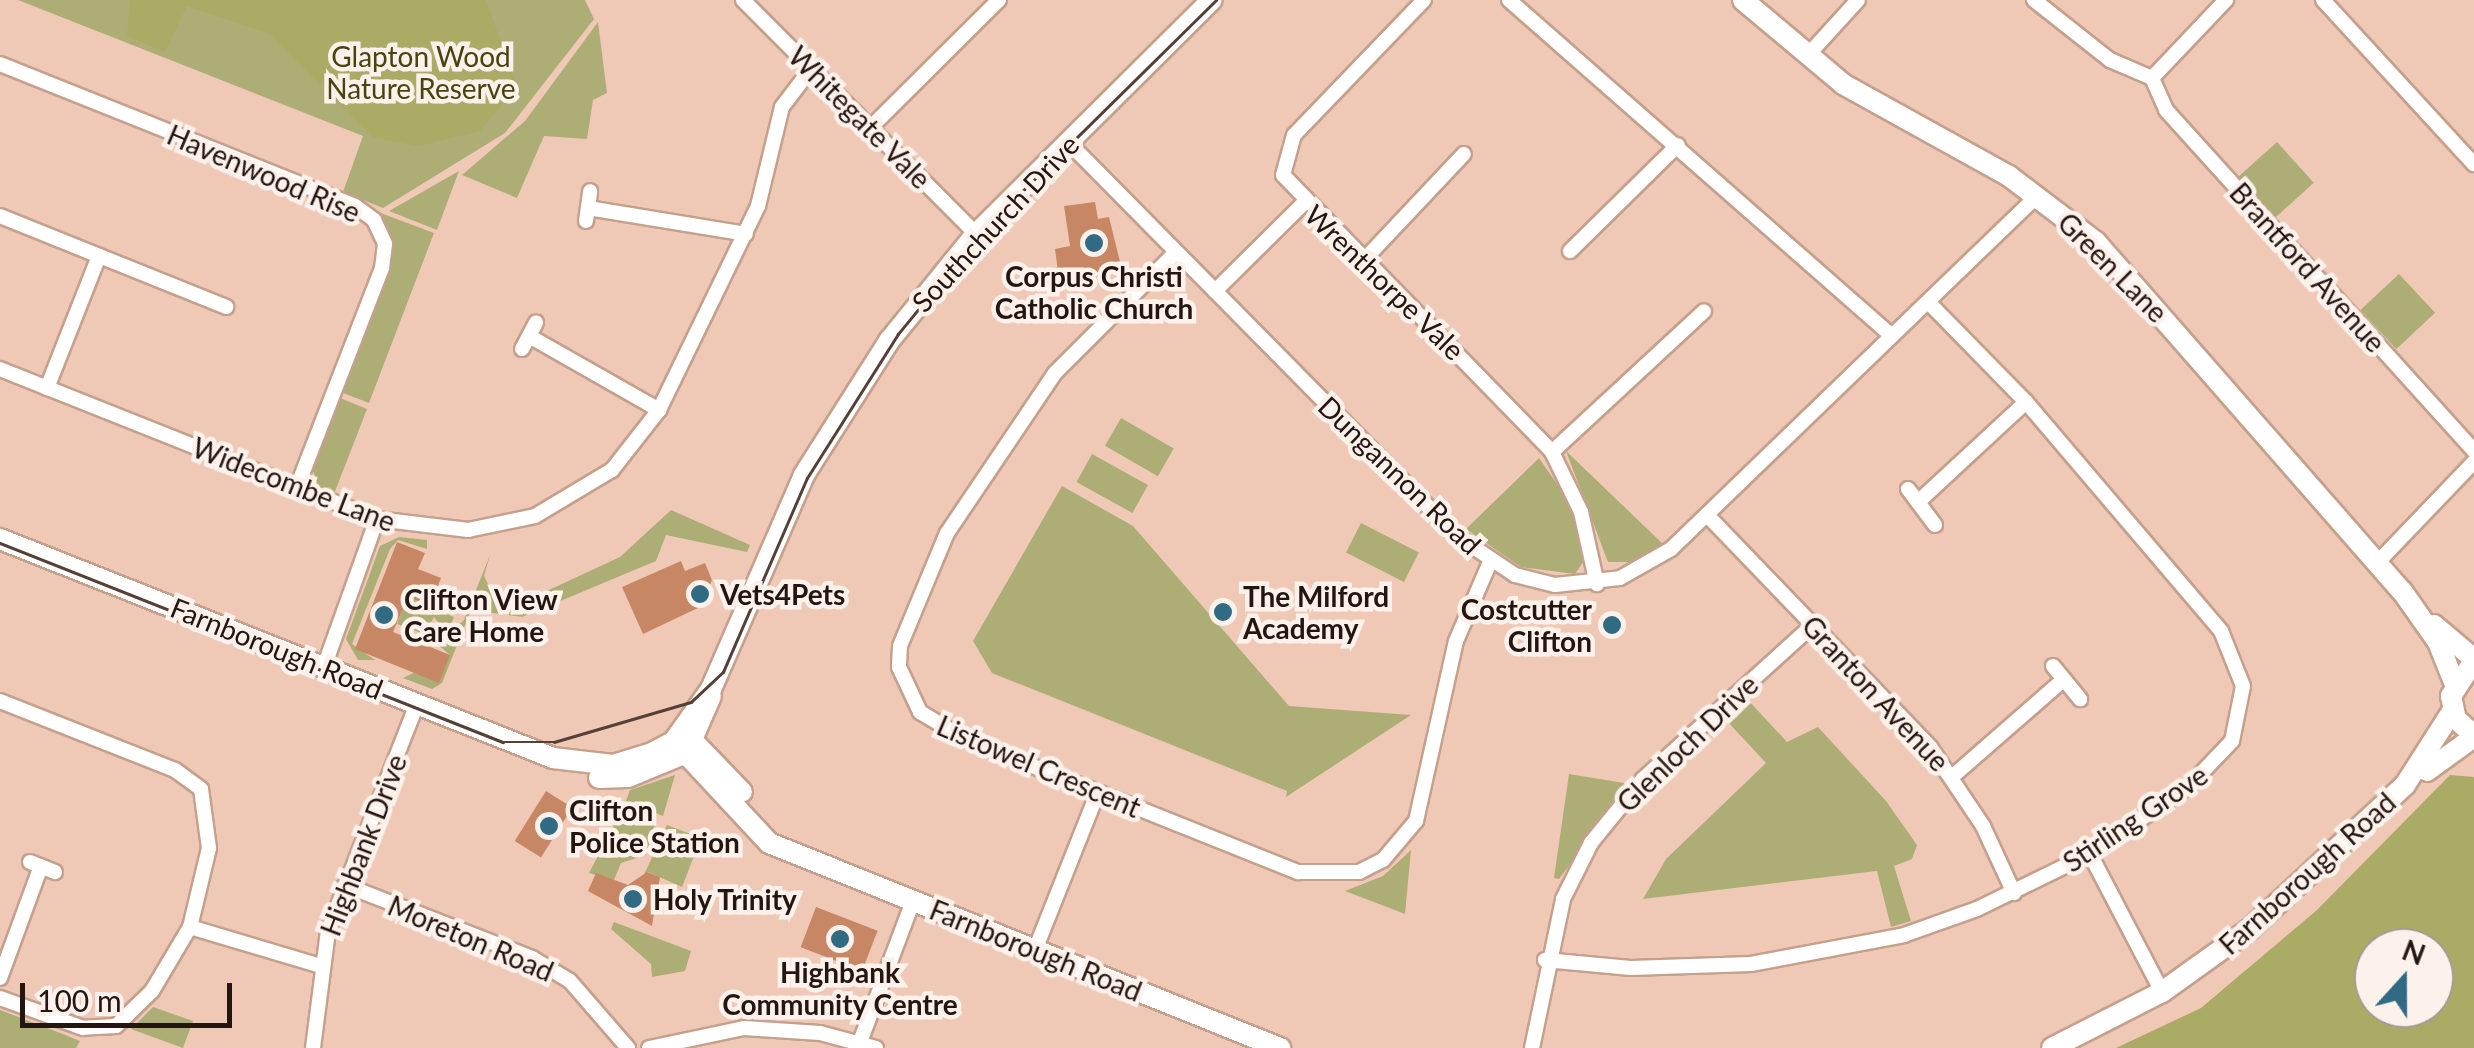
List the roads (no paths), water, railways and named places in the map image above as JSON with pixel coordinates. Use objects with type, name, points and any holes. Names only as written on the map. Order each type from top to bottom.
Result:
[{"type":"street","name":"Whitegate Vale","points":[[743,0],[976,234]]},
{"type":"street","points":[[870,128],[999,0]]},
{"type":"street","name":"Southchurch Drive","points":[[684,741],[816,452],[889,340],[976,234],[1212,0]]},
{"type":"street","name":"Wrenthorpe Vale","points":[[1424,0],[1286,145],[1282,176],[1304,204],[1552,452],[1582,512],[1597,584]]},
{"type":"street","points":[[1509,0],[1892,336]]},
{"type":"street","name":"Green Lane","points":[[1743,0],[1808,55],[1878,106],[2038,195],[2119,264],[2417,610],[2474,660]]},
{"type":"street","points":[[1808,55],[1858,0]]},
{"type":"street","points":[[2028,3],[2110,60],[2152,78],[2226,0]]},
{"type":"street","points":[[2323,0],[2474,164]]},
{"type":"street","name":"Havenwood Rise","points":[[0,64],[355,206],[374,220],[385,244],[382,268],[297,487]]},
{"type":"street","name":"Widecombe Lane","points":[[0,370],[378,519],[468,530],[534,516],[612,470],[659,410],[746,234],[774,127],[811,68]]},
{"type":"street","name":"Brantford Avenue","points":[[2152,78],[2166,110],[2474,452]]},
{"type":"street","name":"Dungannon Road","points":[[1068,142],[1490,562],[1537,582],[1597,584],[1646,567],[1707,516],[2038,195]]},
{"type":"street","points":[[1570,250],[1678,145]]},
{"type":"street","points":[[1363,261],[1464,154]]},
{"type":"street","points":[[590,192],[587,215],[746,234]]},
{"type":"street","points":[[1215,291],[1304,204]]},
{"type":"street","points":[[0,216],[226,307]]},
{"type":"street","name":"Listowel Crescent","points":[[1176,252],[1068,358],[1006,438],[947,533],[898,657],[908,693],[930,722],[1298,872],[1332,877],[1383,860],[1421,806],[1456,641],[1490,562]]},
{"type":"street","points":[[46,388],[99,256]]},
{"type":"street","name":"Stirling Grove","points":[[1546,960],[1631,968],[1751,964],[1904,934],[2014,893],[2090,854],[2216,764],[2238,728],[2243,686],[2221,631],[2026,402],[1928,302]]},
{"type":"street","points":[[1552,452],[1704,311]]},
{"type":"street","points":[[1687,327],[1698,339]]},
{"type":"street","points":[[529,336],[659,410]]},
{"type":"street","points":[[1918,502],[2026,402]]},
{"type":"street","points":[[2378,563],[2474,462]]},
{"type":"street","points":[[1908,489],[1935,525]]},
{"type":"street","name":"Granton Avenue","points":[[1707,516],[1953,776],[2014,893]]},
{"type":"street","points":[[324,667],[378,519]]},
{"type":"street","name":"Farnborough Road","points":[[0,539],[554,758],[613,764],[684,741],[792,852],[1280,1048]]},
{"type":"street","name":"Green Lane","points":[[2417,610],[2454,682]]},
{"type":"street","name":"Glenloch Drive","points":[[1532,1048],[1546,960],[1563,899],[1616,808],[1813,625]]},
{"type":"street","points":[[2474,660],[2454,682],[2452,710],[2474,736]]},
{"type":"street","points":[[2053,666],[2080,698]]},
{"type":"street","points":[[1953,776],[2064,679]]},
{"type":"street","name":"Southchurch Drive","points":[[684,741],[693,714],[711,689]]},
{"type":"street","points":[[0,702],[175,770],[201,788],[209,848],[190,926],[152,991],[110,1028],[83,1028],[0,998]]},
{"type":"street","name":"Highbank Drive","points":[[313,1048],[321,966],[345,885],[417,704]]},
{"type":"street","name":"Farnborough Road","points":[[2404,784],[2452,710]]},
{"type":"street","name":"Farnborough Road","points":[[2052,1048],[2162,992],[2250,929],[2404,784],[2474,736]]},
{"type":"street","points":[[1035,950],[1098,792]]},
{"type":"street","points":[[2090,854],[2162,992]]},
{"type":"street","points":[[0,978],[42,867]]},
{"type":"street","name":"Moreton Road","points":[[345,885],[532,958],[570,982],[628,1048]]},
{"type":"street","points":[[860,1042],[913,902]]},
{"type":"street","points":[[190,926],[321,966]]},
{"type":"street","points":[[648,1048],[744,1028],[860,1042],[876,1048]]},
{"type":"tram line","points":[[0,543],[503,742],[554,742],[691,702],[723,672],[807,478],[898,334],[986,227],[1216,0]]},
{"type":"place","name":"Corpus Christi Catholic Church","points":[[1094,243]]},
{"type":"place","name":"Vets4Pets","points":[[700,594]]},
{"type":"place","name":"The Milford Academy","points":[[1223,612]]},
{"type":"place","name":"Clifton View Care Home","points":[[384,615]]},
{"type":"place","name":"Costcutter Clifton","points":[[1612,625]]},
{"type":"place","name":"Clifton Police Station","points":[[549,826]]},
{"type":"place","name":"Holy Trinity","points":[[633,899]]},
{"type":"place","name":"Highbank Community Centre","points":[[840,939]]},
{"type":"park label","name":"Glapton Wood Nature Reserve","points":[[421,72]]}]
